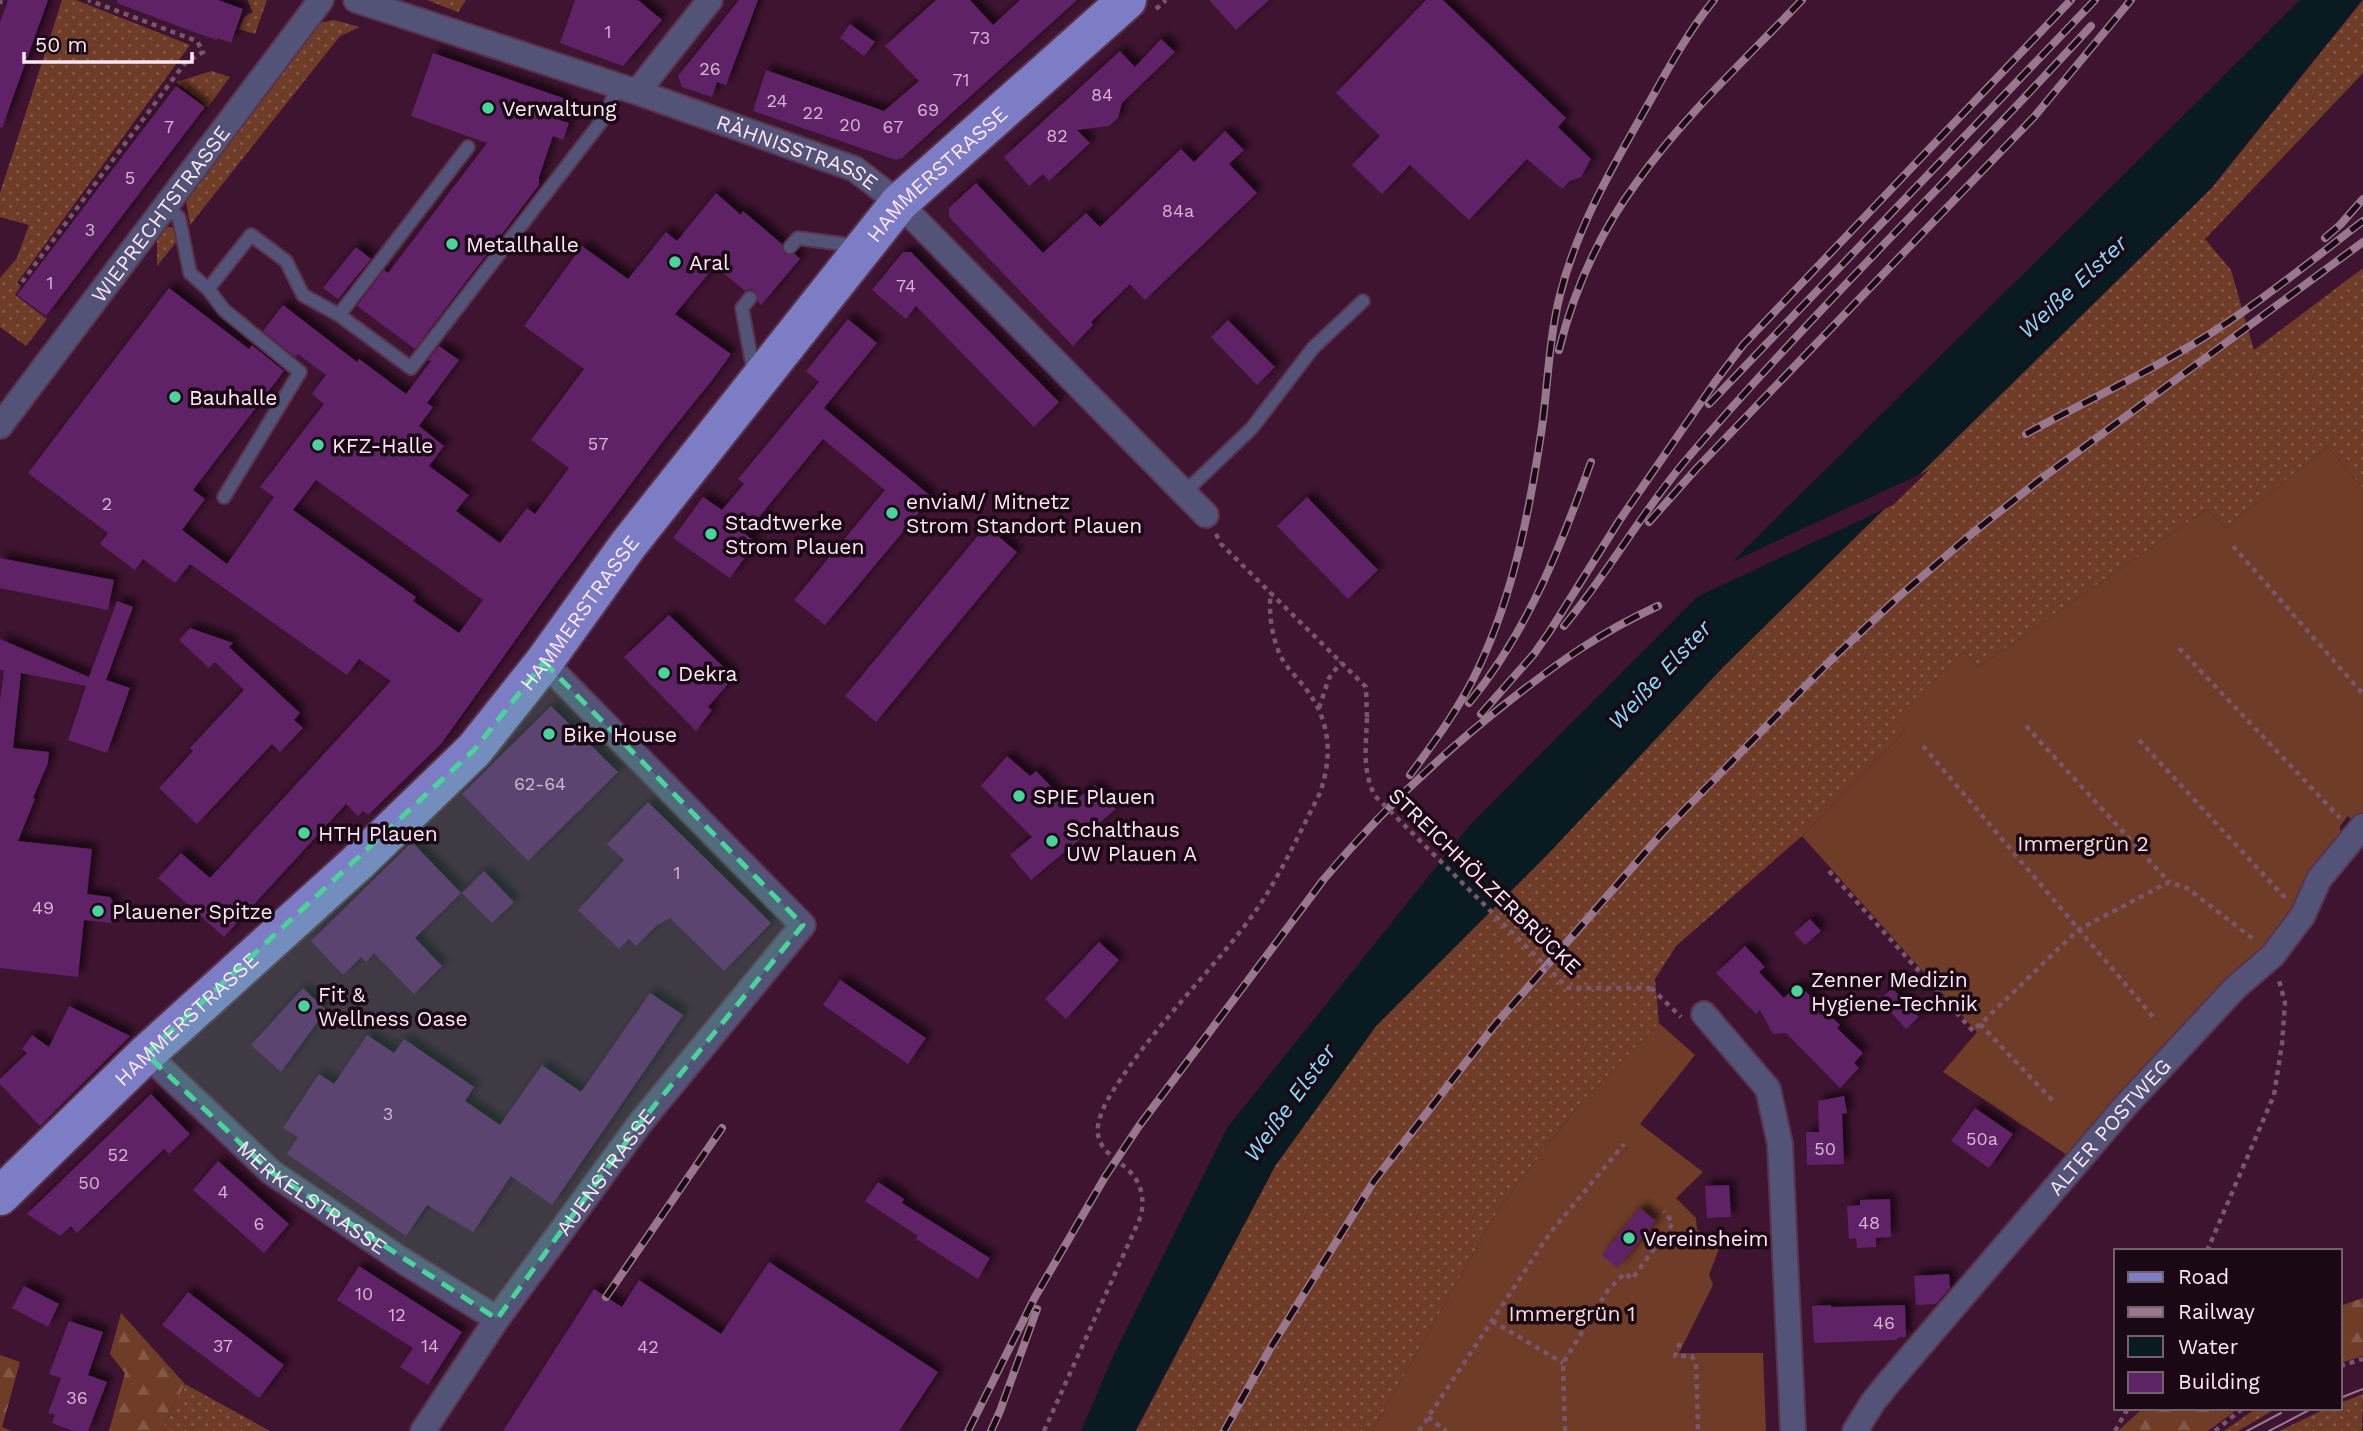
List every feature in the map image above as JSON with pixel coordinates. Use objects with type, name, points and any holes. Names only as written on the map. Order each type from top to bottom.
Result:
[{"type":"main road","name":"HAMMERSTRASSE","points":[[0,1196],[146,1054],[357,863],[474,750],[544,662],[628,545],[899,203],[1127,0]]},
{"type":"street","name":"WIEPRECHTSTRASSE","points":[[0,426],[321,0]]},
{"type":"street","name":"RÄHNISSTRASSE","points":[[356,0],[627,88],[855,169],[899,203],[1206,515]]},
{"type":"street","points":[[627,88],[710,0]]},
{"type":"street","name":"AUENSTRASSE","points":[[423,1431],[497,1319],[641,1122],[803,925],[544,662]]},
{"type":"street","name":"ALTER POSTWEG","points":[[1855,1431],[1890,1381],[2126,1105],[2235,988],[2273,955],[2303,915],[2319,879],[2359,830]]},
{"type":"street","points":[[1704,1014],[1768,1089],[1777,1133],[1793,1431]]},
{"type":"street","name":"MERKELSTRASSE","points":[[146,1054],[271,1171],[403,1261],[497,1319]]},
{"type":"lane","points":[[208,289],[251,235],[286,261],[303,295],[339,315],[411,368],[627,88]]},
{"type":"lane","points":[[339,315],[468,147]]},
{"type":"lane","points":[[166,205],[179,218],[190,273],[208,289],[224,310],[300,372],[224,497]]},
{"type":"lane","points":[[790,247],[797,238],[864,247]]},
{"type":"lane","points":[[750,298],[742,308],[756,383]]},
{"type":"lane","points":[[1184,493],[1252,428],[1312,348],[1363,301]]},
{"type":"path","points":[[22,282],[185,64],[202,52],[197,41],[88,0]]},
{"type":"path","name":"STREICHHÖLZERBRÜCKE","points":[[1206,515],[1221,544],[1366,687],[1365,762],[1368,782],[1375,796],[1568,988],[1651,988],[1688,1023],[1704,1014]]},
{"type":"path","points":[[2233,546],[2363,694]]},
{"type":"path","points":[[1044,1431],[1141,1216],[1143,1205],[1142,1195],[1132,1171],[1104,1151],[1098,1128],[1102,1111],[1145,1044],[1256,910],[1319,795],[1327,775],[1327,732],[1319,708],[1279,654],[1269,608],[1270,592]]},
{"type":"path","points":[[2179,648],[2359,830]]},
{"type":"path","points":[[1319,708],[1329,678],[1341,662]]},
{"type":"path","points":[[2026,726],[2169,882],[2187,888],[2273,955],[2285,1003],[2274,1095],[2208,1249]]},
{"type":"path","points":[[2139,740],[2303,915]]},
{"type":"path","points":[[1923,746],[2154,1018]]},
{"type":"path","points":[[1829,870],[1973,1031],[2078,930],[2169,882]]},
{"type":"path","points":[[1980,1024],[2053,1101]]},
{"type":"path","points":[[1419,1431],[1550,1233],[1624,1144]]},
{"type":"path","points":[[1565,1431],[1563,1363],[1608,1290],[1625,1273],[1632,1279],[1674,1223],[1664,1211]]},
{"type":"path","points":[[1492,1321],[1563,1363]]},
{"type":"path","points":[[1680,1343],[1675,1356],[1692,1356],[1696,1364],[1698,1431]]},
{"type":"path","points":[[2342,1365],[2363,1359]]},
{"type":"path","points":[[2115,1431],[2127,1410]]},
{"type":"path","points":[[2215,1431],[2241,1410]]},
{"type":"path","points":[[1428,1417],[1446,1431]]},
{"type":"highlighted area","points":[[544,662],[803,925],[641,1122],[497,1319],[271,1172],[146,1054],[474,750]]},
{"type":"green space","points":[[62,0],[76,0],[190,45],[17,283],[21,286],[15,295],[47,319],[26,346],[0,327],[0,278],[17,258],[29,225],[0,217],[0,193]]},
{"type":"green space","points":[[247,0],[267,0],[255,34],[239,29],[244,17],[253,12]]},
{"type":"green space","points":[[427,0],[466,0],[458,12]]},
{"type":"green space","points":[[2363,0],[2363,73],[2205,239],[2231,270],[2254,350],[2363,268],[2363,488],[2328,447],[2225,528],[2207,509],[1978,667],[1964,651],[1895,719],[1905,731],[1802,836],[1676,946],[1655,979],[1659,1023],[1583,1100],[1500,1207],[1372,1431],[1136,1431],[1275,1166],[1376,1026],[1549,853],[1724,666],[2211,189]]},
{"type":"green space","points":[[334,20],[360,27],[340,36],[190,225],[186,202],[319,23]]},
{"type":"green space","points":[[212,71],[230,77],[208,107],[176,82]]},
{"type":"green space","points":[[162,227],[175,230],[177,241],[157,266],[157,235]]},
{"type":"green space","name":"Immergrün 2","points":[[2328,447],[2363,488],[2363,816],[2356,824],[2348,816],[2340,826],[2341,839],[2274,942],[2073,1159],[1943,1072],[1977,1032],[1802,836],[1905,731],[1894,719],[1964,651],[1978,667],[2207,509],[2225,528]]},
{"type":"green space","name":"Immergrün 1","points":[[1659,1023],[1695,1055],[1640,1124],[1703,1172],[1676,1198],[1696,1218],[1697,1229],[1719,1249],[1709,1275],[1713,1285],[1679,1353],[1763,1353],[1766,1431],[1372,1431],[1500,1207],[1583,1100]]},
{"type":"green space","points":[[2363,1298],[2363,1356],[2342,1362],[2342,1305]]},
{"type":"green space","points":[[121,1313],[185,1384],[161,1431],[109,1431],[125,1373],[110,1354]]},
{"type":"green space","points":[[0,1355],[20,1362],[2,1427],[11,1431],[0,1431]]},
{"type":"green space","points":[[185,1384],[270,1431],[161,1431]]},
{"type":"green space","points":[[2363,1394],[2362,1431],[2279,1431],[2323,1410],[2342,1410],[2342,1402]]},
{"type":"green space","points":[[2141,1410],[2236,1410],[2208,1431],[2118,1431]]},
{"type":"green space","points":[[2254,1410],[2274,1410],[2238,1431],[2224,1431]]},
{"type":"water","name":"Weiße Elster","points":[[2300,0],[2362,0],[2211,188],[1724,666],[1549,853],[1376,1026],[1275,1166],[1135,1431],[1081,1431],[1114,1354],[1227,1128],[1469,826]]},
{"type":"pier","points":[[1929,470],[1893,505],[1688,601],[1723,566]]},
{"type":"building","points":[[8,0],[48,0],[2,128],[0,22]]},
{"type":"building","points":[[117,0],[218,0],[243,9],[231,43],[191,31],[117,3]]},
{"type":"building","points":[[575,0],[638,0],[662,20],[623,66],[560,43]]},
{"type":"building","points":[[739,0],[758,0],[726,85],[717,82],[712,97],[682,87],[678,76]]},
{"type":"building","points":[[936,0],[970,0],[993,25],[1020,0],[1077,0],[902,158],[896,160],[753,111],[766,70],[884,111],[919,81],[885,46]]},
{"type":"building","points":[[1209,0],[1269,0],[1236,30]]},
{"type":"building","points":[[1426,0],[1443,0],[1566,118],[1558,127],[1591,159],[1581,177],[1570,181],[1562,189],[1527,159],[1469,220],[1410,165],[1382,194],[1352,165],[1380,136],[1336,93]]},
{"type":"building","points":[[850,24],[875,42],[864,56],[840,38]]},
{"type":"building","points":[[1161,39],[1175,52],[1122,103],[1118,118],[1109,126],[1077,130],[1090,143],[1049,181],[1043,174],[1029,186],[1004,157],[1120,51],[1135,67]]},
{"type":"building","points":[[433,53],[566,99],[559,120],[569,123],[563,140],[553,136],[539,177],[539,185],[415,349],[357,306],[384,270],[388,273],[487,143],[411,116]]},
{"type":"building","points":[[176,86],[205,107],[46,316],[17,295]]},
{"type":"building","points":[[1225,131],[1244,150],[1229,164],[1257,193],[1145,300],[1130,284],[1091,322],[1093,325],[1073,346],[949,217],[949,208],[976,183],[1043,253],[1086,213],[1100,227],[1181,149],[1194,162]]},
{"type":"building","points":[[716,193],[741,215],[743,211],[782,244],[785,254],[795,254],[800,259],[761,305],[756,292],[751,289],[745,291],[715,266],[675,314],[731,354],[713,379],[554,586],[441,744],[368,815],[363,811],[358,816],[346,804],[224,937],[158,878],[181,853],[210,878],[391,681],[359,659],[347,675],[190,564],[175,583],[143,559],[135,570],[100,544],[108,533],[28,473],[169,288],[249,349],[252,345],[284,371],[193,490],[205,499],[182,530],[227,564],[274,497],[260,487],[324,404],[312,394],[326,375],[298,354],[295,357],[263,331],[283,305],[357,362],[359,359],[406,394],[439,346],[459,360],[427,403],[433,407],[419,426],[444,446],[429,466],[469,495],[456,511],[500,543],[527,508],[535,514],[569,468],[531,440],[584,369],[524,326],[582,246],[628,279],[666,232],[677,241]],"holes":[[[316,480],[483,600],[459,633],[413,601],[416,597],[293,510]]]},
{"type":"building","points":[[356,247],[371,259],[338,299],[323,288]]},
{"type":"building","points":[[903,252],[911,252],[1059,402],[1034,427],[916,306],[906,319],[872,290]]},
{"type":"building","name":"enviaM/ Mitnetz Strom Standort Plauen","points":[[848,319],[877,343],[824,408],[932,497],[825,625],[794,600],[885,490],[823,439],[745,534],[756,542],[730,578],[673,538],[703,497],[722,510],[744,484],[738,479],[819,382],[806,371]]},
{"type":"building","points":[[1228,320],[1275,367],[1257,385],[1211,337]]},
{"type":"building","points":[[1307,497],[1378,570],[1348,599],[1277,526]]},
{"type":"building","points":[[986,526],[1017,552],[876,722],[845,696]]},
{"type":"building","points":[[0,558],[114,580],[108,610],[0,588]]},
{"type":"building","points":[[117,601],[133,607],[106,680],[130,688],[107,753],[68,740],[86,686],[21,673],[13,748],[49,752],[48,763],[18,841],[92,849],[87,894],[110,897],[114,903],[112,923],[84,920],[78,977],[0,968],[0,702],[4,670],[0,670],[0,639],[89,677]]},
{"type":"building","name":"Dekra","points":[[669,615],[734,677],[708,707],[712,710],[696,731],[624,657]]},
{"type":"building","points":[[190,628],[233,643],[229,647],[300,713],[294,720],[303,728],[280,752],[272,744],[197,824],[159,788],[193,751],[190,748],[244,690],[215,662],[209,668],[179,640]]},
{"type":"building","points":[[551,706],[618,772],[528,861],[462,794]]},
{"type":"building","points":[[1007,756],[1030,776],[1036,771],[1069,805],[1095,785],[1116,809],[1031,880],[1010,855],[1032,837],[981,786]]},
{"type":"building","points":[[648,802],[771,923],[724,971],[670,918],[656,926],[636,946],[629,939],[619,949],[578,910],[624,860],[607,844]]},
{"type":"building","points":[[412,842],[461,893],[415,938],[442,966],[414,994],[374,953],[366,962],[361,957],[343,975],[311,941]]},
{"type":"building","points":[[484,871],[514,902],[492,923],[462,893]]},
{"type":"building","points":[[1810,919],[1821,931],[1805,945],[1794,933]]},
{"type":"building","points":[[1099,942],[1119,960],[1066,1019],[1045,999]]},
{"type":"building","points":[[1745,946],[1765,967],[1759,972],[1784,998],[1798,984],[1840,1025],[1837,1028],[1863,1053],[1854,1063],[1859,1068],[1840,1088],[1786,1033],[1773,1034],[1760,1010],[1756,1014],[1716,973]]},
{"type":"building","points":[[840,980],[926,1038],[908,1064],[823,1005]]},
{"type":"building","points":[[303,988],[326,1010],[281,1072],[251,1045]]},
{"type":"building","points":[[1892,988],[1919,1017],[1906,1029],[1880,1000]]},
{"type":"building","points":[[650,993],[683,1015],[552,1205],[511,1176],[473,1232],[427,1205],[406,1236],[287,1154],[298,1137],[283,1128],[319,1074],[334,1084],[367,1035],[394,1053],[404,1039],[474,1087],[465,1101],[500,1125],[542,1065],[581,1092]]},
{"type":"building","points":[[69,1006],[130,1036],[40,1126],[0,1084],[0,1079],[27,1053],[22,1049],[32,1035],[49,1047]]},
{"type":"building","points":[[151,1094],[190,1134],[169,1154],[164,1149],[77,1233],[71,1226],[60,1236],[27,1214]]},
{"type":"building","points":[[1844,1096],[1847,1113],[1842,1114],[1844,1164],[1807,1165],[1806,1132],[1819,1132],[1818,1101]]},
{"type":"building","points":[[1975,1108],[2013,1134],[1989,1168],[1951,1141]]},
{"type":"building","points":[[218,1161],[289,1224],[264,1253],[193,1190]]},
{"type":"building","points":[[878,1182],[904,1199],[902,1203],[990,1258],[978,1279],[916,1239],[918,1236],[865,1201]]},
{"type":"building","points":[[1729,1185],[1731,1217],[1707,1218],[1705,1186]]},
{"type":"building","points":[[1890,1199],[1891,1237],[1876,1238],[1876,1247],[1857,1248],[1856,1238],[1849,1239],[1847,1206],[1860,1205],[1860,1200]]},
{"type":"building","name":"Vereinsheim","points":[[1640,1208],[1656,1221],[1617,1268],[1602,1255]]},
{"type":"building","points":[[769,1262],[938,1372],[899,1431],[503,1431],[594,1289],[622,1307],[639,1280],[721,1334]]},
{"type":"building","points":[[359,1266],[462,1332],[428,1385],[400,1367],[413,1348],[337,1300]]},
{"type":"building","points":[[1949,1274],[1950,1288],[1936,1304],[1916,1305],[1914,1276]]},
{"type":"building","points":[[24,1286],[59,1304],[48,1327],[12,1308]]},
{"type":"building","points":[[188,1292],[284,1365],[259,1398],[162,1325]]},
{"type":"building","points":[[1905,1305],[1906,1337],[1897,1340],[1814,1343],[1812,1306]]},
{"type":"building","points":[[69,1321],[103,1332],[88,1375],[107,1382],[88,1431],[73,1431],[52,1423],[55,1415],[48,1413],[61,1378],[49,1374]]},
{"type":"tram line","points":[[2342,1397],[2363,1389]]},
{"type":"tram line","points":[[2269,1431],[2309,1410]]},
{"type":"tram line","points":[[2247,1431],[2281,1413]]},
{"type":"railway","points":[[1410,775],[1464,696],[1479,667],[1502,609],[1519,550],[1532,489],[1556,311],[1576,246],[1597,198],[1633,130],[1686,39],[1714,0]]},
{"type":"railway","points":[[1559,350],[1572,305],[1590,262],[1624,201],[1655,158],[1695,111],[1802,0]]},
{"type":"railway","points":[[1481,714],[1534,654],[1619,521],[1743,345],[2071,0]]},
{"type":"railway","points":[[1709,404],[2095,0]]},
{"type":"railway","points":[[1649,522],[1697,468],[2034,117],[2131,0]]},
{"type":"railway","points":[[1564,626],[1670,480],[1735,404],[2091,26]]},
{"type":"railway","points":[[2325,238],[2363,199]]},
{"type":"railway","points":[[2026,434],[2150,369],[2213,332],[2363,221]]},
{"type":"railway","points":[[1224,1431],[1271,1347],[1374,1181],[1494,1026],[1663,832],[1829,662],[1896,599],[1975,531],[2042,478],[2363,242]]},
{"type":"railway","points":[[1469,703],[1490,676],[1525,618],[1554,557],[1591,462]]},
{"type":"railway","points":[[968,1431],[1035,1297],[1105,1177],[1139,1126],[1324,879],[1389,807],[1483,722],[1580,649],[1658,606]]},
{"type":"railway","points":[[606,1297],[722,1128]]},
{"type":"railway","points":[[991,1431],[1037,1309]]},
{"type":"place","name":"Verwaltung","points":[[488,108]]},
{"type":"place","name":"Metallhalle","points":[[452,244]]},
{"type":"place","name":"Aral","points":[[675,262]]},
{"type":"place","name":"Bauhalle","points":[[175,397]]},
{"type":"place","name":"KFZ-Halle","points":[[318,445]]},
{"type":"place","name":"enviaM/ Mitnetz Strom Standort Plauen","points":[[892,513]]},
{"type":"place","name":"Stadtwerke Strom Plauen","points":[[711,534]]},
{"type":"place","name":"Dekra","points":[[664,673]]},
{"type":"place","name":"Bike House","points":[[549,734]]},
{"type":"place","name":"SPIE Plauen","points":[[1019,796]]},
{"type":"place","name":"HTH Plauen","points":[[304,833]]},
{"type":"place","name":"Schalthaus UW Plauen A","points":[[1052,841]]},
{"type":"place","name":"Plauener Spitze","points":[[98,911]]},
{"type":"place","name":"Zenner Medizin Hygiene-Technik","points":[[1797,991]]},
{"type":"place","name":"Fit & Wellness Oase","points":[[304,1006]]},
{"type":"place","name":"Vereinsheim","points":[[1629,1238]]}]
